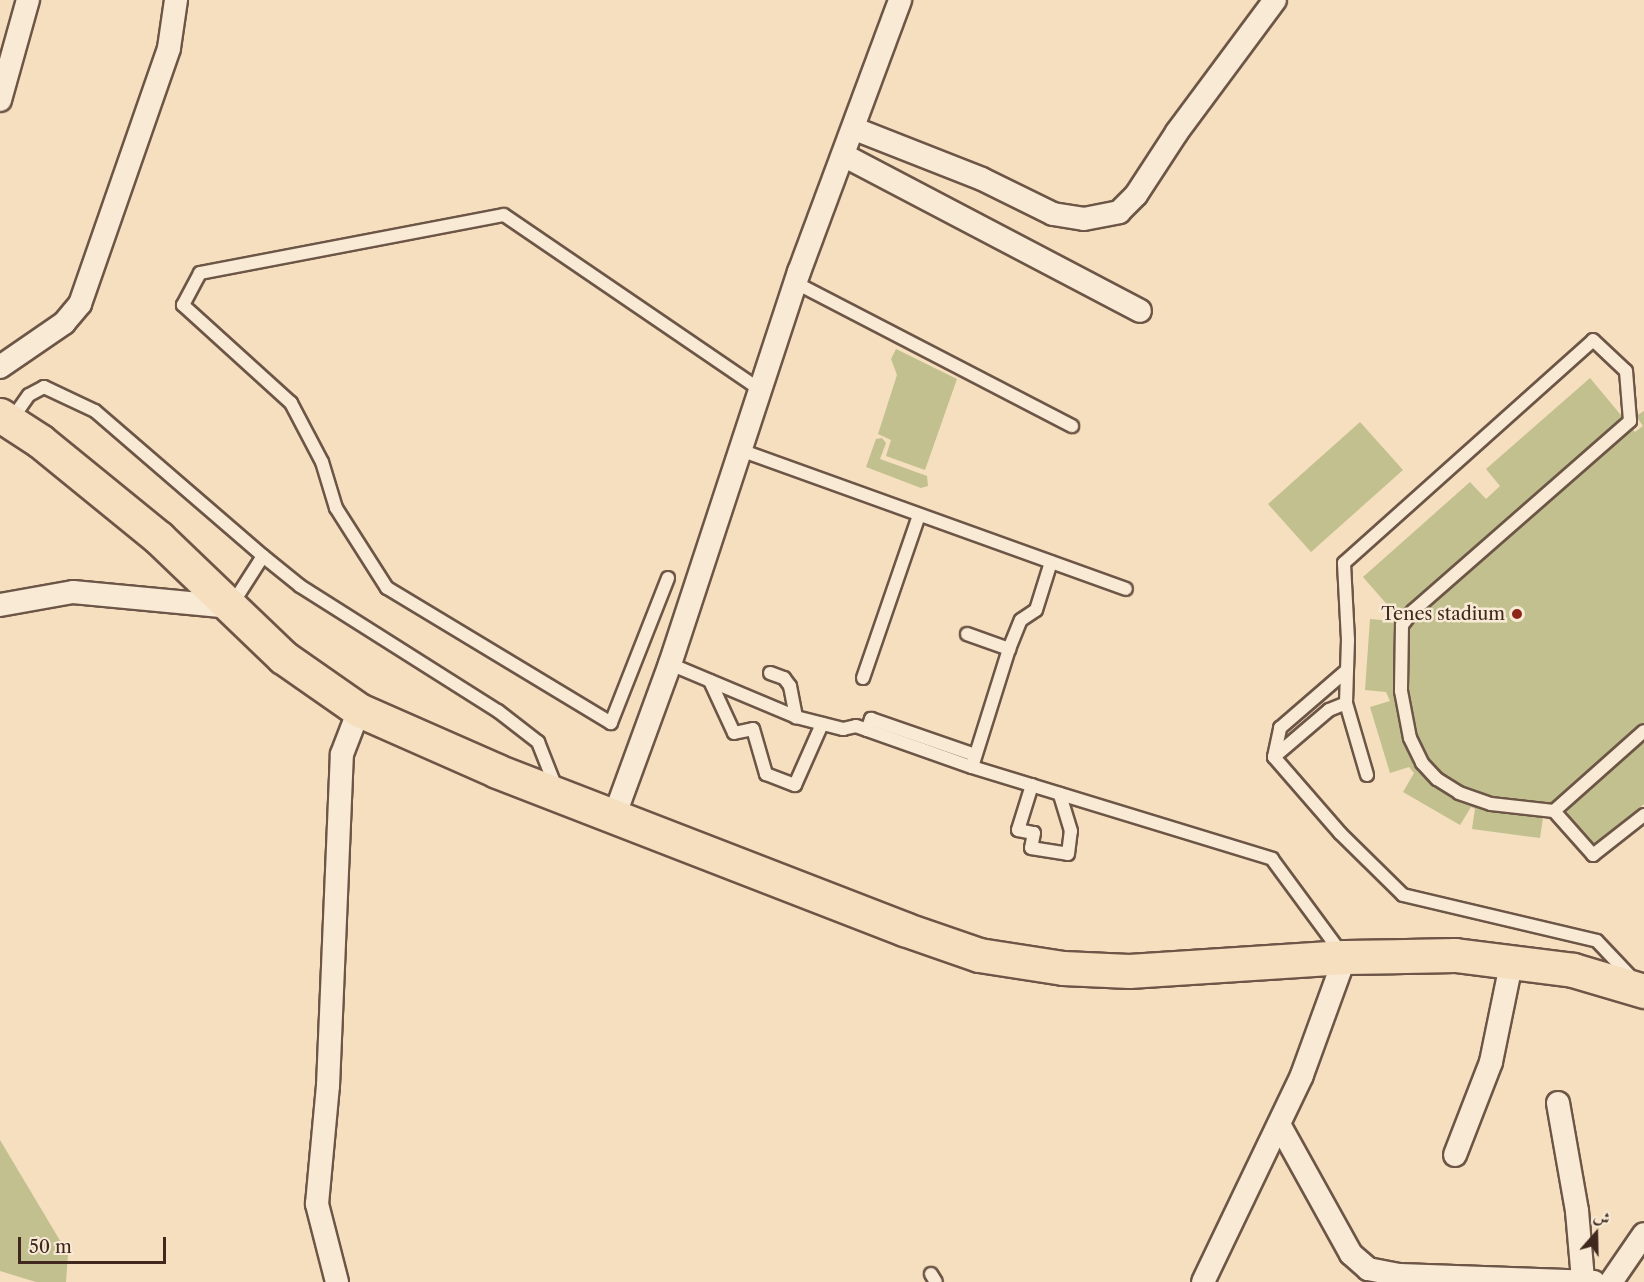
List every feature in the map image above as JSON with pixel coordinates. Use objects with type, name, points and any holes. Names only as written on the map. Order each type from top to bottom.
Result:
[{"type":"main road","points":[[6,417],[166,545],[283,657],[359,710],[415,737],[614,817],[704,849],[834,904],[979,955],[1063,968],[1129,971],[1345,957],[1455,955],[1512,960],[1573,970],[1644,991]]},
{"type":"street","points":[[0,100],[28,0]]},
{"type":"street","points":[[0,367],[64,323],[80,304],[169,48],[176,0]]},
{"type":"street","points":[[614,817],[670,664],[796,283],[855,129],[900,0]]},
{"type":"street","points":[[855,129],[982,179],[1053,214],[1084,219],[1119,212],[1136,195],[1177,132],[1275,0]]},
{"type":"street","points":[[845,156],[1140,311]]},
{"type":"street","points":[[0,605],[73,592],[231,607]]},
{"type":"street","points":[[337,1282],[317,1204],[328,1086],[342,754],[359,710]]},
{"type":"street","points":[[1203,1282],[1280,1126],[1302,1076],[1345,957]]},
{"type":"street","points":[[1455,1155],[1491,1062],[1512,960]]},
{"type":"street","points":[[1280,1126],[1351,1254],[1375,1277],[1588,1281],[1558,1103]]},
{"type":"street","points":[[1611,1282],[1644,1234]]},
{"type":"lane","points":[[668,578],[611,723],[387,588],[336,508],[322,462],[291,403],[183,305],[200,273],[504,215],[760,390]]},
{"type":"lane","points":[[796,283],[1072,426]]},
{"type":"lane","points":[[1367,775],[1346,703],[1344,563],[1593,340],[1626,371],[1630,421],[1413,611],[1402,625],[1400,674],[1406,722],[1415,752],[1429,772],[1459,793],[1479,801],[1554,811],[1593,855],[1644,815]]},
{"type":"lane","points":[[6,417],[29,395],[44,387],[95,411],[300,586],[498,711],[538,742],[559,794]]},
{"type":"lane","points":[[740,450],[1126,589]]},
{"type":"lane","points":[[863,678],[919,515]]},
{"type":"lane","points":[[231,607],[263,556]]},
{"type":"lane","points":[[974,761],[1009,649],[1021,620],[1035,610],[1051,562]]},
{"type":"lane","points":[[968,634],[1009,649]]},
{"type":"lane","points":[[670,664],[796,717],[822,724],[867,730],[974,761],[1032,785],[1272,859],[1345,957]]},
{"type":"lane","points":[[1274,757],[1280,728],[1346,671]]},
{"type":"lane","points":[[770,673],[784,678],[790,686],[796,717]]},
{"type":"lane","points":[[710,681],[734,733],[753,729],[766,774],[795,785],[822,724]]},
{"type":"lane","points":[[1274,757],[1329,710],[1346,703]]},
{"type":"lane","points":[[1554,811],[1644,731]]},
{"type":"lane","points":[[1274,757],[1340,832],[1403,895],[1597,941],[1644,991]]},
{"type":"lane","points":[[1032,785],[1018,830],[1034,833],[1031,848],[1068,854],[1071,831],[1060,794]]},
{"type":"shaded area","points":[[896,349],[957,379],[925,470],[886,456],[891,440],[878,434],[897,375],[891,359]]},
{"type":"shaded area","name":"Tenes stadium","points":[[1590,378],[1635,432],[1643,426],[1636,416],[1644,411],[1644,804],[1592,849],[1568,821],[1566,797],[1543,818],[1540,838],[1472,829],[1475,809],[1471,807],[1460,825],[1403,792],[1414,773],[1409,767],[1390,773],[1370,707],[1390,701],[1386,692],[1365,690],[1370,619],[1391,621],[1391,609],[1363,577],[1470,482],[1486,499],[1500,486],[1486,469]]},
{"type":"shaded area","points":[[1360,422],[1403,470],[1311,552],[1268,504]]},
{"type":"shaded area","points":[[882,438],[886,443],[880,459],[927,476],[928,486],[921,488],[866,467],[876,439]]},
{"type":"shaded area","points":[[0,1140],[68,1254],[66,1282],[36,1282],[0,1271]]},
{"type":"place","name":"Tenes stadium","points":[[1517,614]]}]
